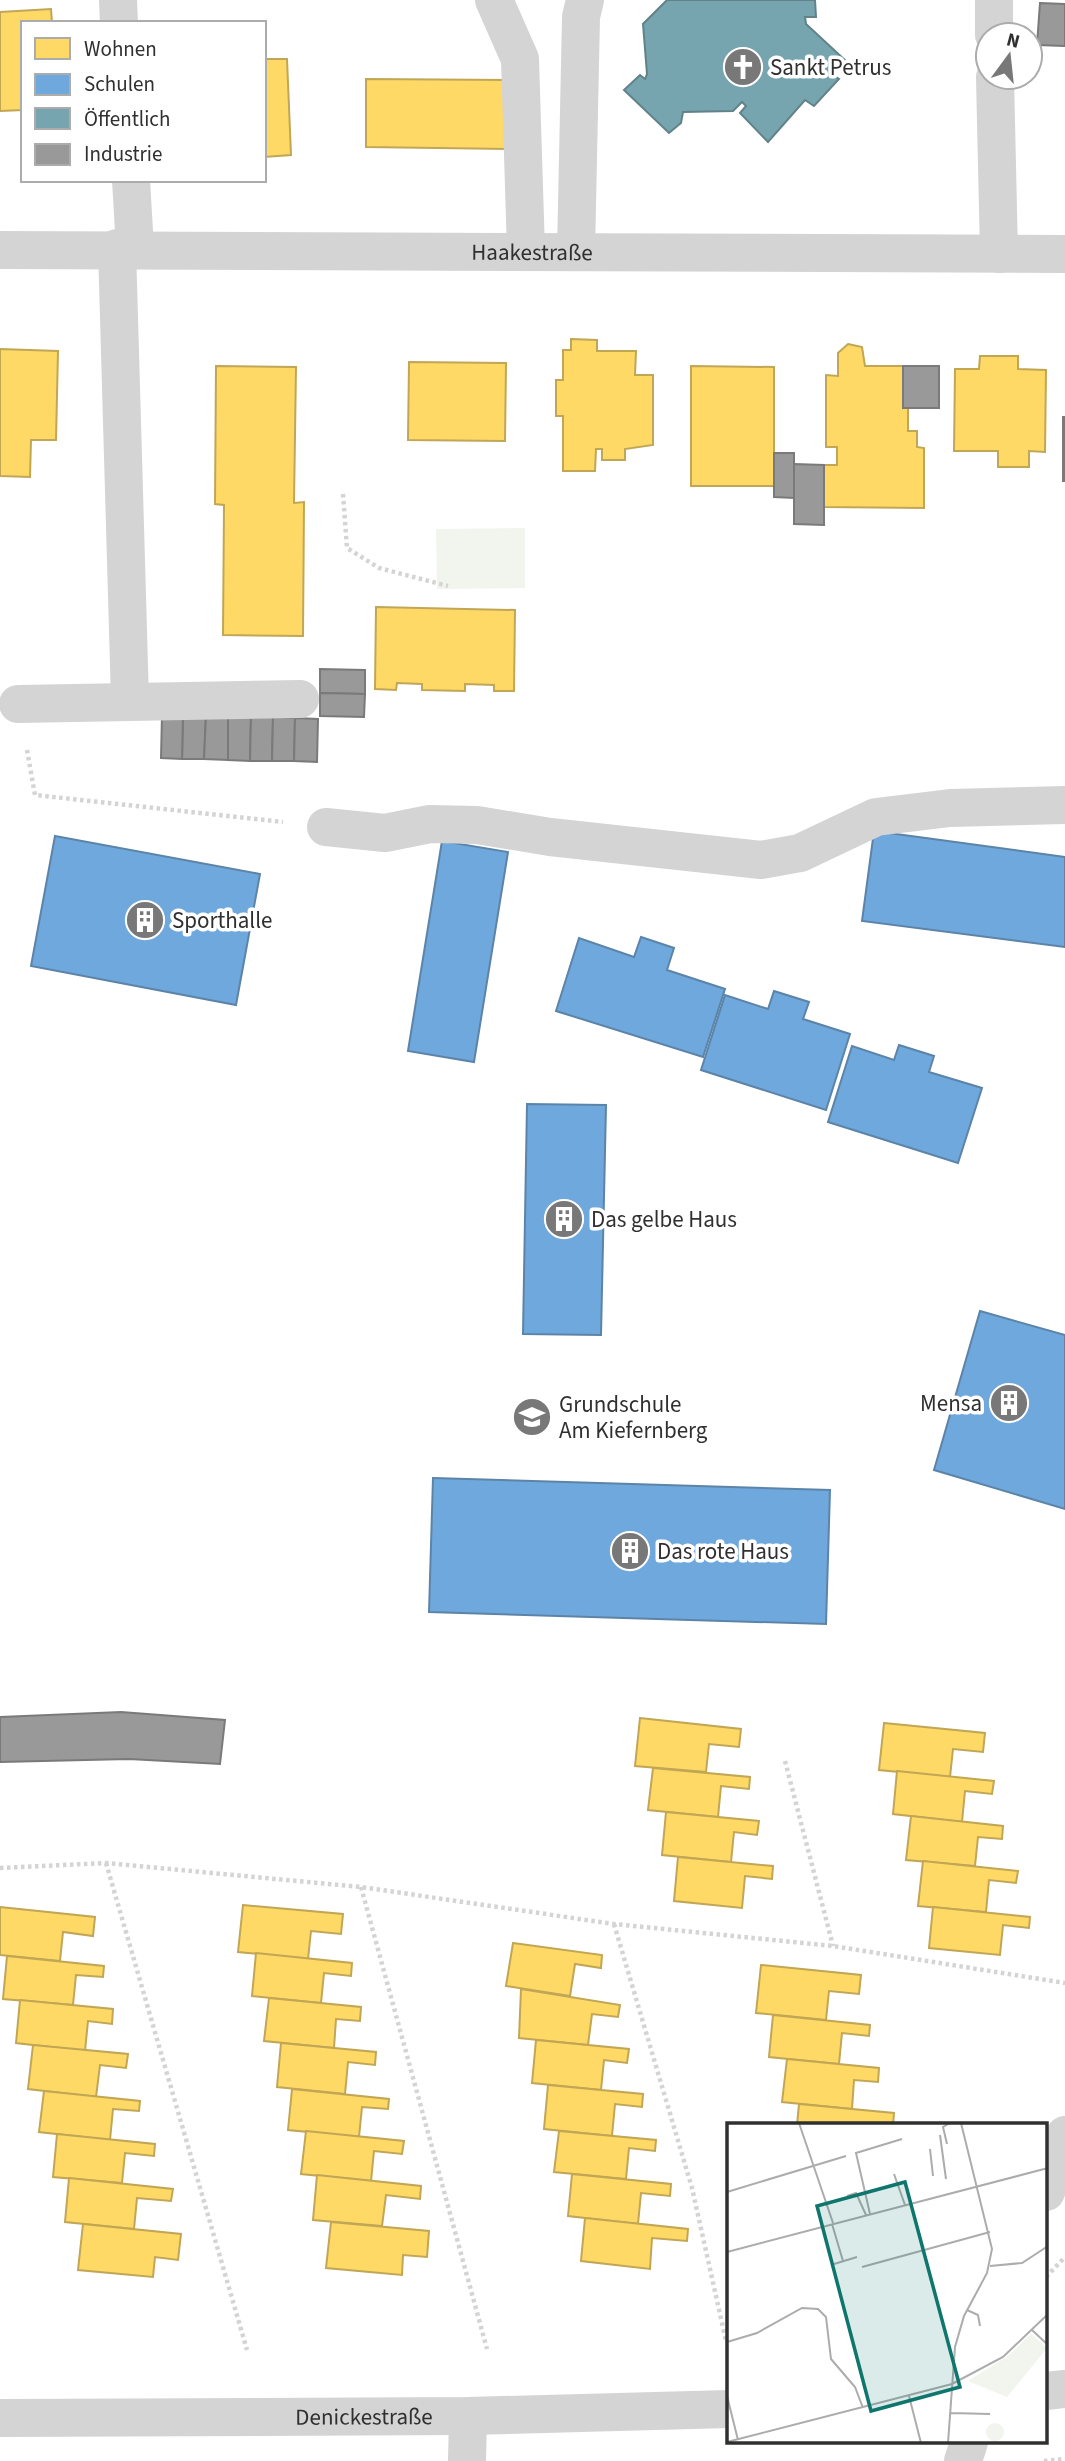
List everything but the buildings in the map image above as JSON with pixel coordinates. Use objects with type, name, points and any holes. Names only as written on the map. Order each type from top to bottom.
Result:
[{"type":"street","points":[[118,0],[119,21]]},
{"type":"street","points":[[494,0],[520,58],[526,251]]},
{"type":"street","points":[[576,252],[581,18],[585,0]]},
{"type":"street","points":[[994,0],[995,21]]},
{"type":"street","points":[[995,91],[999,254]]},
{"type":"street","points":[[131,182],[126,248],[131,700]]},
{"type":"street","name":"Haakestraße","points":[[0,250],[126,248],[1065,254]]},
{"type":"street","points":[[18,704],[300,699]]},
{"type":"street","points":[[326,827],[385,833],[430,824],[477,825],[550,837],[761,860],[800,853],[876,817],[950,808],[1065,805]]},
{"type":"street","points":[[1048,2186],[1065,2135]]},
{"type":"street","name":"Denickestraße","points":[[0,2417],[468,2416],[727,2409]]},
{"type":"street","points":[[467,2461],[468,2416]]},
{"type":"street","points":[[963,2461],[968,2444]]},
{"type":"path","points":[[343,494],[347,548],[379,568],[448,586]]},
{"type":"path","points":[[18,704],[35,795],[326,827]]},
{"type":"path","points":[[785,1761],[833,1946]]},
{"type":"path","points":[[0,1868],[106,1863],[361,1887],[614,1924],[833,1946],[1065,1983]]},
{"type":"path","points":[[106,1863],[247,2350]]},
{"type":"path","points":[[361,1887],[486,2349]]},
{"type":"path","points":[[614,1924],[692,2188],[726,2342]]},
{"type":"path","points":[[1048,2275],[1065,2257]]},
{"type":"path","points":[[1044,2461],[1065,2459]]},
{"type":"shaded area","points":[[525,528],[525,588],[437,589],[436,529]]},
{"type":"place","name":"Sankt Petrus","points":[[743,67]]},
{"type":"place","name":"Sporthalle","points":[[145,920]]},
{"type":"place","name":"Das gelbe Haus","points":[[564,1219]]},
{"type":"place","name":"Mensa","points":[[1009,1403]]},
{"type":"place","name":"Grundschule Am Kiefernberg","points":[[532,1417]]},
{"type":"place","name":"Das rote Haus","points":[[630,1551]]}]
